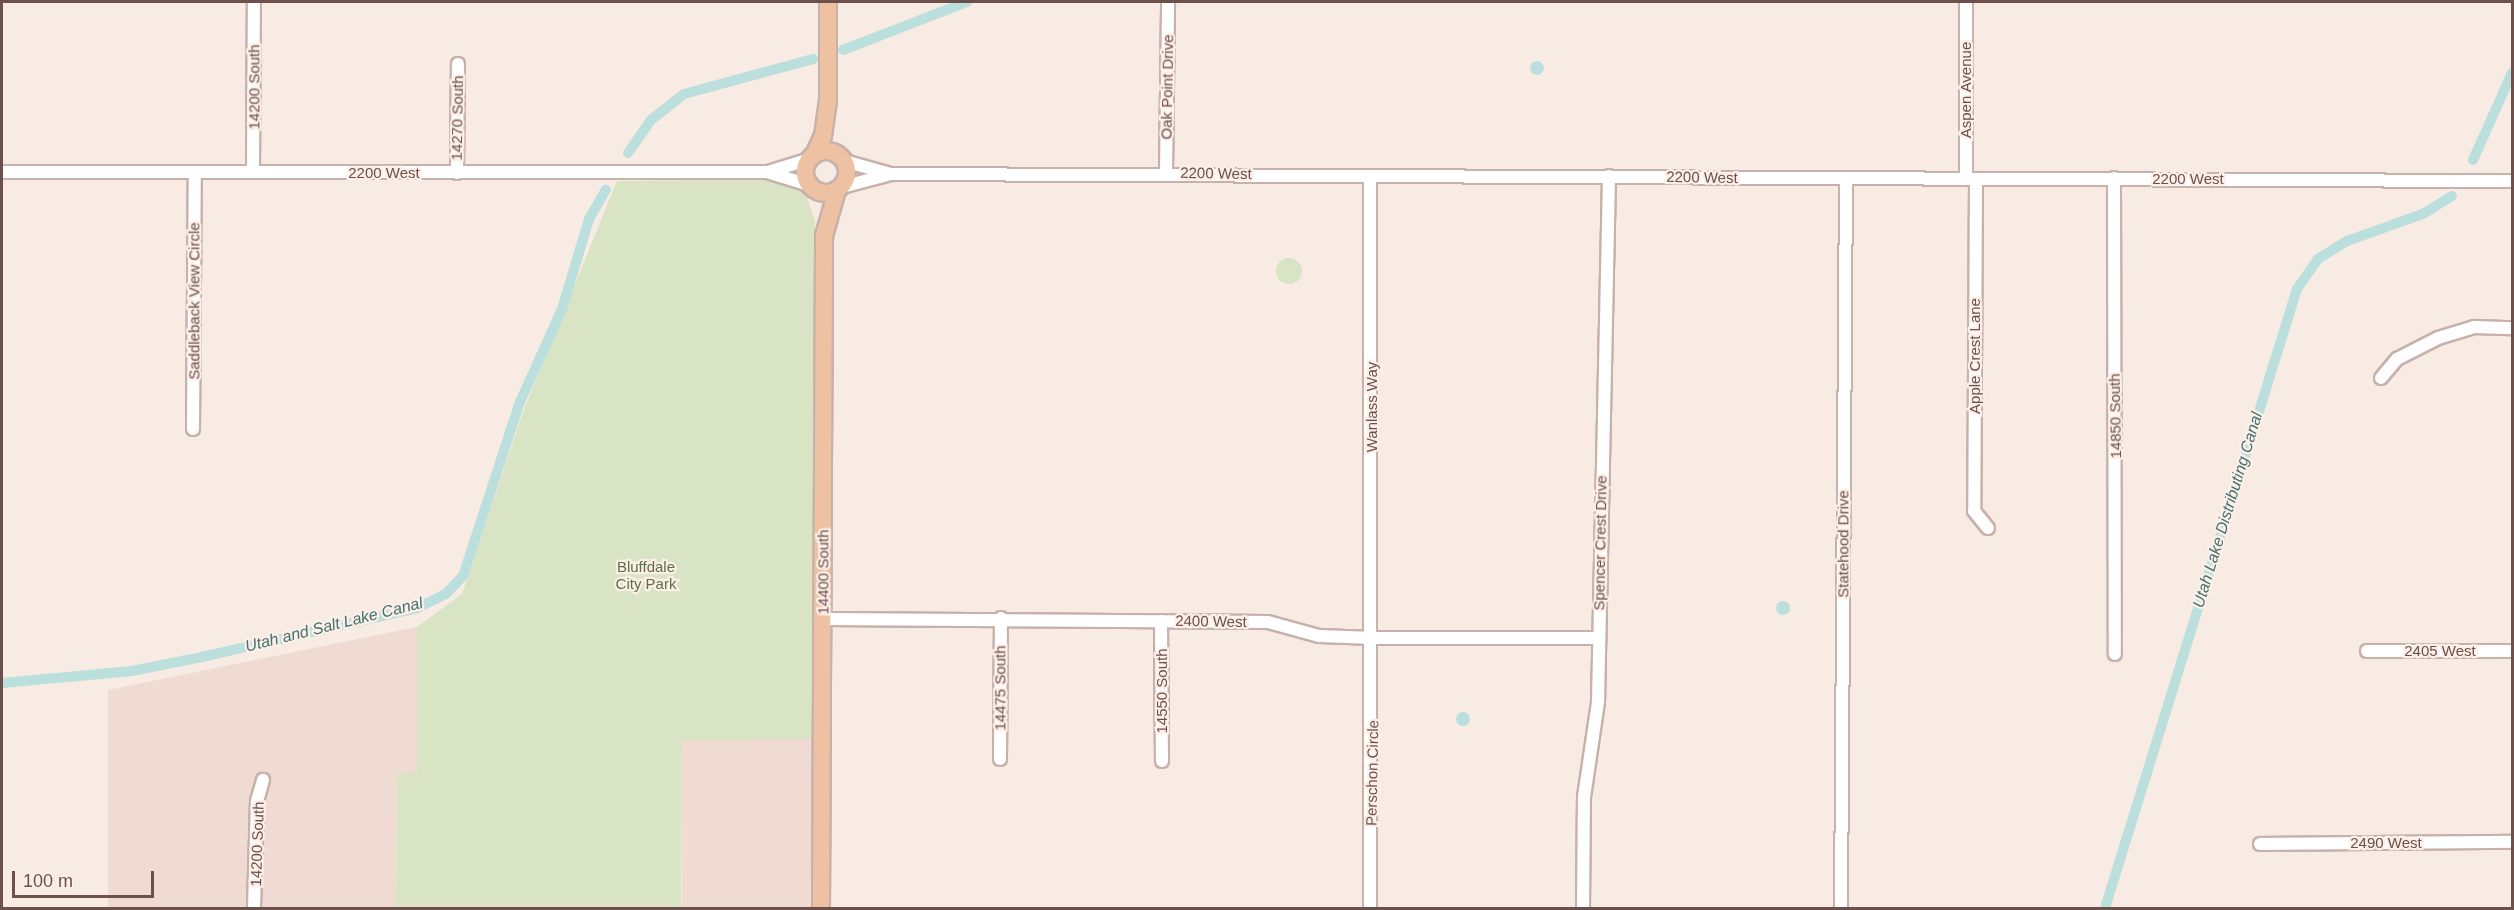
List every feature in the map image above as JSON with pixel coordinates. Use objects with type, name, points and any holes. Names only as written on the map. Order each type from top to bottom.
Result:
[{"type":"main road","points":[[828,2],[828,100],[823,136],[805,172],[811,186],[825,193],[840,188],[847,173],[828,100]]},
{"type":"main road","points":[[812,157],[827,151],[842,158]]},
{"type":"main road","name":"14400 South","points":[[811,186],[824,236],[822,909]]},
{"type":"main road","name":"14400 South","points":[[824,236],[840,188]]},
{"type":"street","name":"14200 South","points":[[254,2],[254,172]]},
{"type":"street","name":"Oak Point Drive","points":[[1166,172],[1168,2]]},
{"type":"street","name":"Aspen Avenue","points":[[1966,2],[1971,179]]},
{"type":"street","name":"14270 South","points":[[457,173],[458,64]]},
{"type":"street","name":"2200 West","points":[[767,172],[812,157]]},
{"type":"street","name":"2200 West","points":[[842,158],[891,174]]},
{"type":"street","name":"2200 West","points":[[2,172],[767,172],[811,186]]},
{"type":"street","name":"Saddleback View Circle","points":[[193,429],[195,172]]},
{"type":"street","name":"2200 West","points":[[840,188],[891,174],[1166,172],[1370,176],[2114,178],[2512,182]]},
{"type":"street","name":"Wanlass Way","points":[[1370,176],[1374,639]]},
{"type":"street","name":"Spencer Crest Drive","points":[[1583,909],[1584,797],[1598,702],[1609,176]]},
{"type":"street","name":"14850 South","points":[[2114,178],[2115,654]]},
{"type":"street","name":"Statehood Drive","points":[[1841,909],[1846,179]]},
{"type":"street","name":"Apple Crest Lane","points":[[1971,179],[1974,511],[1988,528]]},
{"type":"street","points":[[2381,378],[2397,359],[2438,338],[2474,327],[2512,328]]},
{"type":"street","name":"2400 West","points":[[823,619],[1001,618],[1268,622],[1319,636],[1374,639],[1598,638]]},
{"type":"street","name":"14475 South","points":[[1000,759],[1001,618]]},
{"type":"street","name":"14550 South","points":[[1161,621],[1162,760]]},
{"type":"street","name":"Perschon Circle","points":[[1370,909],[1374,639]]},
{"type":"street","name":"2405 West","points":[[2367,651],[2512,651]]},
{"type":"street","name":"14200 South","points":[[254,909],[257,801],[263,780]]},
{"type":"street","name":"2490 West","points":[[2260,844],[2512,842]]},
{"type":"shaded area","points":[[417,627],[417,772],[397,775],[396,908],[108,908],[108,690]]},
{"type":"shaded area","points":[[682,739],[814,739],[814,908],[682,908]]},
{"type":"green space","name":"Bluffdale City Park","points":[[775,179],[805,191],[815,221],[814,739],[682,740],[681,908],[396,908],[397,774],[417,772],[417,627],[462,594],[523,412],[617,181]]},
{"type":"green space","points":[[1289,258],[1298,262],[1302,271],[1298,280],[1289,284],[1280,280],[1276,271],[1280,262]]},
{"type":"water","points":[[1537,61],[1542,63],[1544,68],[1542,73],[1537,75],[1532,73],[1530,68],[1532,63]]},
{"type":"water","points":[[1783,601],[1788,603],[1790,608],[1788,613],[1783,615],[1778,613],[1776,608],[1778,603]]},
{"type":"water","points":[[1463,712],[1468,714],[1470,719],[1468,724],[1463,726],[1458,724],[1456,719],[1458,714]]},
{"type":"waterway","name":"Utah and Salt Lake Canal","points":[[843,50],[967,2]]},
{"type":"waterway","name":"Utah and Salt Lake Canal","points":[[628,153],[651,120],[684,94],[813,59]]},
{"type":"waterway","name":"Utah Lake Distributing Canal","points":[[2473,160],[2512,73]]},
{"type":"waterway","name":"Utah and Salt Lake Canal","points":[[2,683],[132,671],[202,657],[417,608],[446,594],[463,576],[520,402],[562,309],[589,219],[606,189]]},
{"type":"waterway","name":"Utah Lake Distributing Canal","points":[[2105,908],[2297,289],[2318,259],[2347,241],[2423,214],[2452,196]]}]
